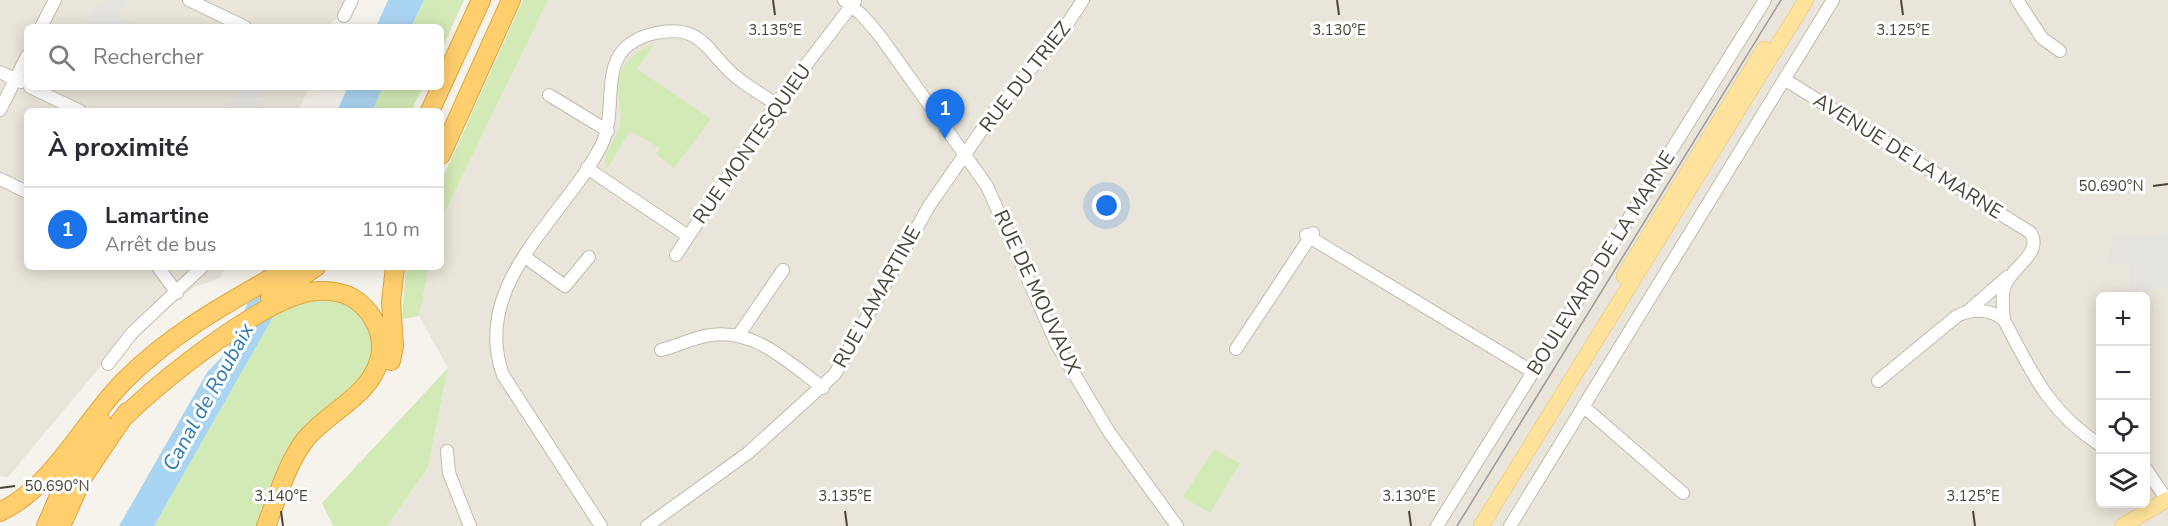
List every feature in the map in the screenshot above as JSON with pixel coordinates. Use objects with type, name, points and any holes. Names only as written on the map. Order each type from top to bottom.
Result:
[{"type":"highway","points":[[444,81],[481,0]]},
{"type":"highway","points":[[444,122],[502,0]]},
{"type":"highway","points":[[444,148],[511,0]]},
{"type":"highway","points":[[431,108],[440,90]]},
{"type":"highway","points":[[0,512],[19,501],[43,480],[116,389],[143,363],[185,333],[286,270]]},
{"type":"highway","points":[[61,526],[83,477],[120,421],[166,372],[311,270]]},
{"type":"highway","points":[[276,526],[298,470],[312,448],[376,391],[386,375],[394,346],[391,302],[395,270]]},
{"type":"highway","points":[[120,421],[157,386],[186,364],[262,314],[304,293],[335,292],[360,303],[374,320],[378,331],[380,359],[367,385],[316,427],[300,446],[289,467],[266,526]]},
{"type":"highway","points":[[46,526],[76,460],[107,416],[133,384],[185,333]]},
{"type":"main road","name":"BOULEVARD DE LA MARNE","points":[[1470,526],[1794,0]]},
{"type":"main road","name":"BOULEVARD DE LA MARNE","points":[[1481,526],[1806,0]]},
{"type":"main road","points":[[2122,526],[2167,500]]},
{"type":"street","points":[[43,24],[55,0]]},
{"type":"street","points":[[189,0],[239,24]]},
{"type":"street","points":[[345,16],[352,0]]},
{"type":"street","name":"RUE DU TRIEZ","points":[[966,154],[995,111],[1062,32],[1083,0]]},
{"type":"street","name":"BOULEVARD DE LA MARNE","points":[[1437,526],[1765,0]]},
{"type":"street","points":[[1510,526],[1833,0]]},
{"type":"street","points":[[2017,0],[2042,38],[2060,51]]},
{"type":"street","name":"RUE DE MOUVAUX","points":[[850,2],[880,36],[966,154],[999,209],[1057,345],[1128,460],[1176,526]]},
{"type":"street","name":"RUE MONTESQUIEU","points":[[676,255],[776,104],[850,2]]},
{"type":"street","points":[[601,526],[514,393],[501,367],[496,342],[499,310],[507,286],[587,168],[608,131],[610,81],[617,61],[630,45],[656,33],[685,34],[704,42],[735,77],[776,104]]},
{"type":"street","points":[[0,110],[24,62]]},
{"type":"street","points":[[0,72],[24,84]]},
{"type":"street","name":"AVENUE DE LA MARNE","points":[[1784,79],[2031,233],[2034,239],[2033,248],[2013,273]]},
{"type":"street","points":[[37,90],[74,108]]},
{"type":"street","points":[[549,95],[608,131]]},
{"type":"street","name":"RUE LAMARTINE","points":[[647,526],[748,453],[823,388],[845,358],[925,213],[966,154]]},
{"type":"street","points":[[587,168],[688,236]]},
{"type":"street","points":[[0,179],[24,191]]},
{"type":"street","points":[[1236,349],[1310,234],[1533,372]]},
{"type":"street","points":[[525,257],[565,286],[589,257]]},
{"type":"street","points":[[160,270],[177,293]]},
{"type":"street","points":[[108,364],[132,333],[199,270]]},
{"type":"street","points":[[738,336],[783,270]]},
{"type":"street","points":[[1878,381],[1951,319],[1967,312],[2013,273]]},
{"type":"street","points":[[2013,273],[2004,292],[2004,320],[2047,398],[2079,430],[2096,442]]},
{"type":"street","points":[[1967,312],[1988,312],[2004,320]]},
{"type":"street","points":[[661,350],[704,336],[738,336],[763,344],[823,388]]},
{"type":"street","points":[[1583,406],[1683,493]]},
{"type":"street","points":[[447,451],[449,473],[469,524],[456,526]]},
{"type":"street","points":[[2150,476],[2167,500]]},
{"type":"shaded area","points":[[0,0],[352,0],[344,16],[332,21],[331,24],[24,24],[24,90],[308,90],[299,108],[24,108],[24,270],[224,270],[220,278],[193,288],[104,362],[8,477],[0,476]]},
{"type":"shaded area","points":[[105,0],[128,0],[120,17],[134,24],[86,24],[96,4],[102,7]]},
{"type":"shaded area","points":[[548,0],[2168,0],[2168,526],[387,526],[428,467],[448,368],[419,316],[428,270],[444,270],[444,214]]},
{"type":"shaded area","points":[[236,90],[264,90],[256,108],[236,108],[229,105]]},
{"type":"shaded area","points":[[2168,233],[2168,288],[2130,291],[2130,264],[2109,263],[2113,237],[2120,239]]},
{"type":"green space","points":[[424,0],[464,0],[444,44],[444,24],[412,24]]},
{"type":"green space","points":[[523,0],[548,0],[444,214],[444,175]]},
{"type":"green space","points":[[655,43],[637,69],[711,119],[674,168],[656,154],[660,148],[630,131],[607,169],[605,163],[607,152],[620,125],[618,87],[621,72],[629,59]]},
{"type":"green space","points":[[382,90],[422,90],[412,108],[373,108]]},
{"type":"green space","points":[[406,270],[428,270],[419,316],[402,319]]},
{"type":"green space","points":[[318,298],[335,299],[351,305],[368,324],[374,345],[367,373],[321,415],[259,526],[154,526],[276,312]]},
{"type":"green space","points":[[448,368],[428,467],[387,526],[333,526],[322,503]]},
{"type":"green space","points":[[1214,449],[1240,463],[1210,513],[1183,497]]},
{"type":"water","points":[[388,0],[424,0],[412,24],[377,24]]},
{"type":"water","points":[[347,90],[382,90],[373,108],[338,108]]},
{"type":"water","name":"Canal de Roubaix","points":[[263,270],[297,270],[276,312],[154,526],[119,526],[208,371],[225,354]]},
{"type":"tram line","points":[[1457,526],[1781,0]]},
{"type":"place","name":"Lamartine","points":[[945,139]]}]
